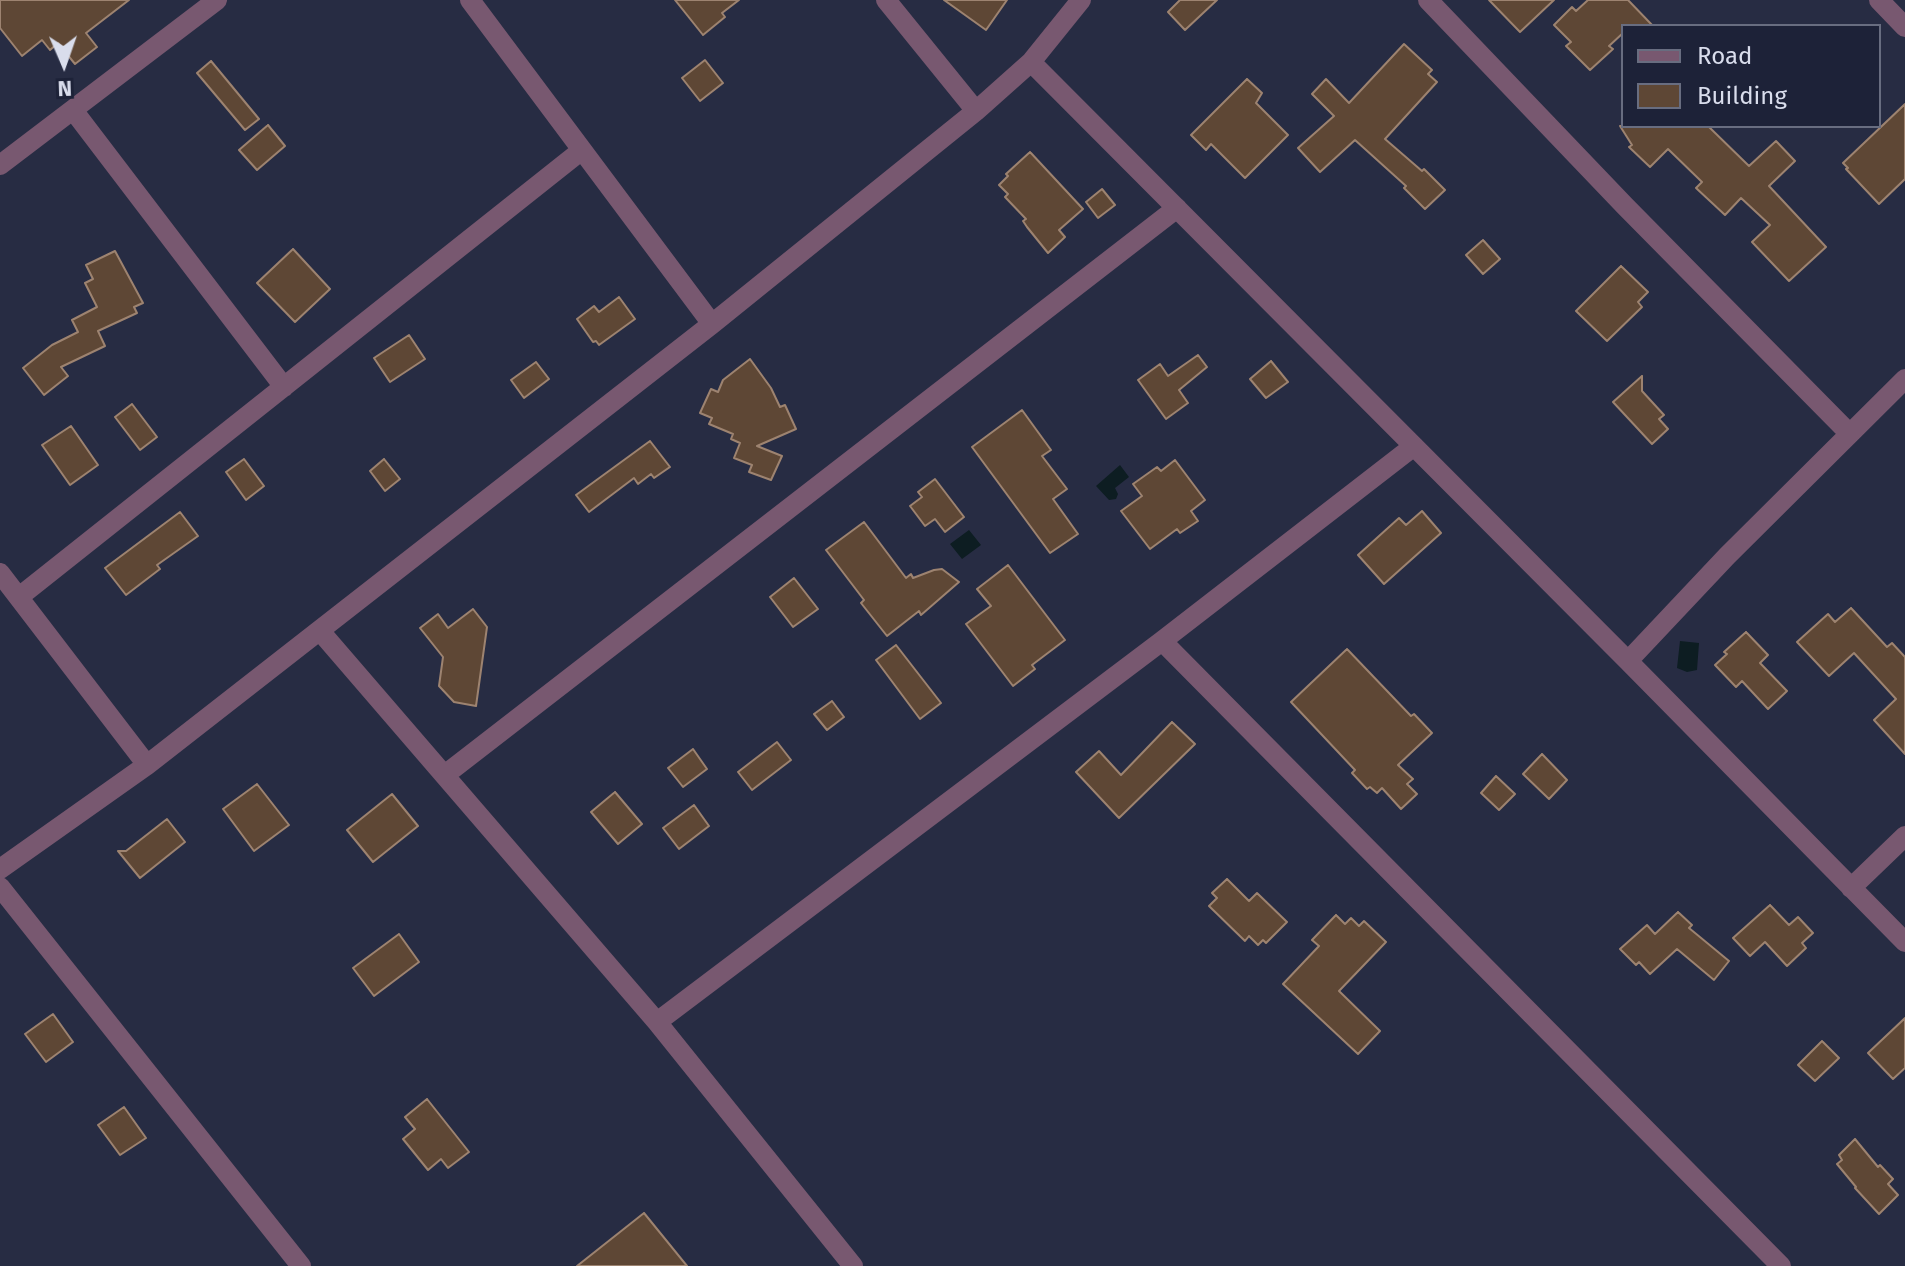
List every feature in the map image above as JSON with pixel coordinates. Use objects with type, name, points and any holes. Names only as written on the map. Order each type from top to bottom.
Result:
[{"type":"street","points":[[0,165],[217,0]]},
{"type":"street","points":[[470,0],[712,324]]},
{"type":"street","points":[[886,0],[976,111]]},
{"type":"street","points":[[0,869],[147,765],[712,324],[976,111],[1031,62],[1081,0]]},
{"type":"street","points":[[1428,0],[1614,196],[1849,433]]},
{"type":"street","points":[[1879,0],[1905,27]]},
{"type":"street","points":[[1031,62],[1905,942]]},
{"type":"street","points":[[73,110],[284,387]]},
{"type":"street","points":[[19,597],[582,150]]},
{"type":"street","points":[[446,774],[1177,208]]},
{"type":"street","points":[[1628,661],[1727,556],[1905,379]]},
{"type":"street","points":[[657,1022],[1162,641],[1414,446]]},
{"type":"street","points":[[0,573],[147,765]]},
{"type":"street","points":[[320,631],[657,1022],[853,1266]]},
{"type":"street","points":[[1162,641],[1781,1266]]},
{"type":"street","points":[[1851,888],[1905,836]]},
{"type":"street","points":[[0,887],[301,1266]]},
{"type":"shaded area","points":[[1120,465],[1129,477],[1115,488],[1118,494],[1116,499],[1109,500],[1096,486]]},
{"type":"shaded area","points":[[969,530],[981,545],[962,559],[950,544]]},
{"type":"shaded area","points":[[1680,641],[1699,643],[1697,670],[1687,672],[1677,668]]},
{"type":"building","points":[[0,0],[129,0],[86,33],[97,47],[75,64],[58,43],[50,50],[42,40],[22,56],[0,28]]},
{"type":"building","points":[[675,0],[739,0],[722,13],[725,17],[703,35]]},
{"type":"building","points":[[944,0],[1007,0],[986,30]]},
{"type":"building","points":[[1180,0],[1217,0],[1185,30],[1168,12]]},
{"type":"building","points":[[1489,0],[1554,0],[1520,32]]},
{"type":"building","points":[[1588,0],[1628,0],[1651,24],[1621,24],[1621,35],[1609,46],[1613,49],[1590,70],[1566,46],[1571,42],[1554,25],[1572,7],[1576,11]]},
{"type":"building","points":[[1404,44],[1432,70],[1428,74],[1437,82],[1385,139],[1422,171],[1424,169],[1445,190],[1425,209],[1404,188],[1406,186],[1355,140],[1320,172],[1298,148],[1334,116],[1312,94],[1326,79],[1349,103]]},
{"type":"building","points":[[705,60],[723,83],[700,101],[682,78]]},
{"type":"building","points":[[211,61],[259,119],[245,130],[197,73]]},
{"type":"building","points":[[1247,79],[1262,93],[1256,103],[1288,135],[1245,178],[1211,144],[1206,150],[1191,135]]},
{"type":"building","points":[[1905,104],[1905,179],[1879,204],[1843,163]]},
{"type":"building","points":[[268,125],[285,146],[257,170],[239,150]]},
{"type":"building","points":[[1621,128],[1710,128],[1749,166],[1776,141],[1795,161],[1769,186],[1826,247],[1789,281],[1752,242],[1770,225],[1741,198],[1725,215],[1696,188],[1702,182],[1668,149],[1650,167],[1629,147],[1632,145]]},
{"type":"building","points":[[1030,152],[1083,209],[1059,230],[1065,237],[1048,253],[999,185],[1008,176],[1006,174]]},
{"type":"building","points":[[1102,189],[1115,205],[1098,218],[1086,202]]},
{"type":"building","points":[[1483,240],[1500,259],[1483,274],[1466,255]]},
{"type":"building","points":[[293,249],[330,289],[295,322],[257,283]]},
{"type":"building","points":[[115,251],[143,303],[134,307],[137,313],[98,331],[105,346],[61,367],[68,376],[44,395],[23,368],[52,345],[78,332],[72,320],[97,307],[85,283],[93,279],[86,265]]},
{"type":"building","points":[[1621,266],[1648,292],[1638,302],[1642,307],[1607,341],[1576,311]]},
{"type":"building","points":[[619,297],[635,319],[599,345],[593,342],[577,319],[594,306],[599,312]]},
{"type":"building","points":[[409,335],[425,359],[390,382],[374,358]]},
{"type":"building","points":[[1198,355],[1207,367],[1179,390],[1188,403],[1166,419],[1138,380],[1160,364],[1168,376]]},
{"type":"building","points":[[750,359],[771,388],[780,407],[785,405],[796,429],[757,446],[782,456],[771,480],[749,472],[752,465],[734,458],[740,443],[731,439],[733,434],[709,424],[712,418],[700,413],[711,389],[718,392],[723,380]]},
{"type":"building","points":[[1271,361],[1288,382],[1266,398],[1250,379]]},
{"type":"building","points":[[536,362],[549,379],[524,398],[511,380]]},
{"type":"building","points":[[1642,376],[1642,391],[1664,415],[1659,419],[1668,429],[1652,444],[1613,402]]},
{"type":"building","points":[[132,404],[157,437],[140,450],[115,417]]},
{"type":"building","points":[[1022,410],[1051,450],[1042,456],[1067,489],[1053,499],[1078,534],[1050,553],[972,447]]},
{"type":"building","points":[[71,426],[98,465],[70,485],[42,445]]},
{"type":"building","points":[[650,441],[670,467],[654,478],[651,474],[638,484],[634,478],[589,512],[576,495]]},
{"type":"building","points":[[244,459],[264,486],[246,500],[226,472]]},
{"type":"building","points":[[384,459],[400,479],[385,491],[370,471]]},
{"type":"building","points":[[1175,460],[1205,500],[1191,511],[1198,521],[1180,533],[1177,529],[1150,549],[1121,511],[1142,496],[1133,484],[1157,467],[1161,471]]},
{"type":"building","points":[[935,479],[964,517],[945,532],[935,519],[925,526],[910,506],[922,497],[918,492]]},
{"type":"building","points":[[1422,511],[1441,533],[1384,584],[1358,555],[1399,518],[1406,525]]},
{"type":"building","points":[[180,512],[198,536],[157,565],[160,569],[126,595],[105,568]]},
{"type":"building","points":[[864,522],[906,578],[911,574],[913,578],[942,569],[959,582],[921,615],[919,611],[887,636],[826,550]]},
{"type":"building","points":[[1008,565],[1065,640],[1032,665],[1035,669],[1013,686],[966,624],[991,606],[977,589]]},
{"type":"building","points":[[794,578],[818,609],[793,627],[770,597]]},
{"type":"building","points":[[1851,608],[1887,647],[1892,643],[1905,657],[1905,754],[1874,720],[1896,699],[1854,653],[1829,676],[1797,642],[1828,614],[1835,622]]},
{"type":"building","points":[[473,609],[487,627],[476,706],[454,702],[439,686],[443,657],[420,628],[438,614],[448,628]]},
{"type":"building","points":[[1746,632],[1768,655],[1760,663],[1787,691],[1768,709],[1742,681],[1736,687],[1715,665]]},
{"type":"building","points":[[896,645],[941,703],[920,719],[876,660]]},
{"type":"building","points":[[1347,649],[1411,716],[1414,714],[1432,733],[1398,765],[1413,779],[1407,784],[1417,794],[1401,809],[1382,788],[1377,793],[1370,787],[1367,789],[1352,773],[1355,770],[1291,702]]},
{"type":"building","points":[[832,701],[844,717],[827,730],[814,714]]},
{"type":"building","points":[[1172,722],[1195,744],[1119,818],[1076,772],[1099,751],[1121,775]]},
{"type":"building","points":[[777,742],[791,760],[752,790],[738,772]]},
{"type":"building","points":[[693,749],[707,769],[683,787],[668,768]]},
{"type":"building","points":[[1542,754],[1567,780],[1549,799],[1523,774]]},
{"type":"building","points":[[1496,776],[1515,794],[1499,810],[1481,793]]},
{"type":"building","points":[[257,784],[289,825],[254,851],[223,809]]},
{"type":"building","points":[[615,792],[642,824],[618,844],[591,812]]},
{"type":"building","points":[[392,794],[418,826],[373,862],[347,830]]},
{"type":"building","points":[[694,805],[709,826],[679,849],[663,828]]},
{"type":"building","points":[[167,819],[185,842],[140,878],[118,851],[126,851]]},
{"type":"building","points":[[1227,879],[1249,901],[1257,893],[1287,922],[1266,943],[1263,940],[1258,945],[1249,936],[1245,941],[1209,906],[1217,898],[1212,893]]},
{"type":"building","points":[[1770,905],[1789,925],[1798,917],[1813,933],[1802,943],[1806,948],[1787,966],[1765,942],[1750,956],[1733,938]]},
{"type":"building","points":[[1678,912],[1692,925],[1689,928],[1729,961],[1714,980],[1677,949],[1650,974],[1620,949],[1647,925],[1655,934]]},
{"type":"building","points":[[1336,915],[1345,924],[1351,918],[1359,926],[1364,921],[1386,942],[1339,991],[1380,1031],[1358,1054],[1283,984],[1319,946],[1312,940]]},
{"type":"building","points":[[399,934],[419,962],[374,996],[353,968]]},
{"type":"building","points":[[53,1014],[73,1042],[46,1062],[25,1034]]},
{"type":"building","points":[[1905,1018],[1905,1068],[1893,1079],[1868,1053]]},
{"type":"building","points":[[1822,1041],[1839,1058],[1815,1081],[1798,1065]]},
{"type":"building","points":[[427,1099],[469,1152],[448,1168],[441,1159],[428,1170],[403,1139],[415,1129],[405,1117]]},
{"type":"building","points":[[124,1107],[146,1138],[120,1155],[98,1125]]},
{"type":"building","points":[[1855,1139],[1878,1167],[1880,1165],[1893,1179],[1888,1184],[1898,1195],[1879,1214],[1837,1164],[1842,1160],[1839,1155]]},
{"type":"building","points":[[644,1213],[687,1266],[577,1266]]}]
